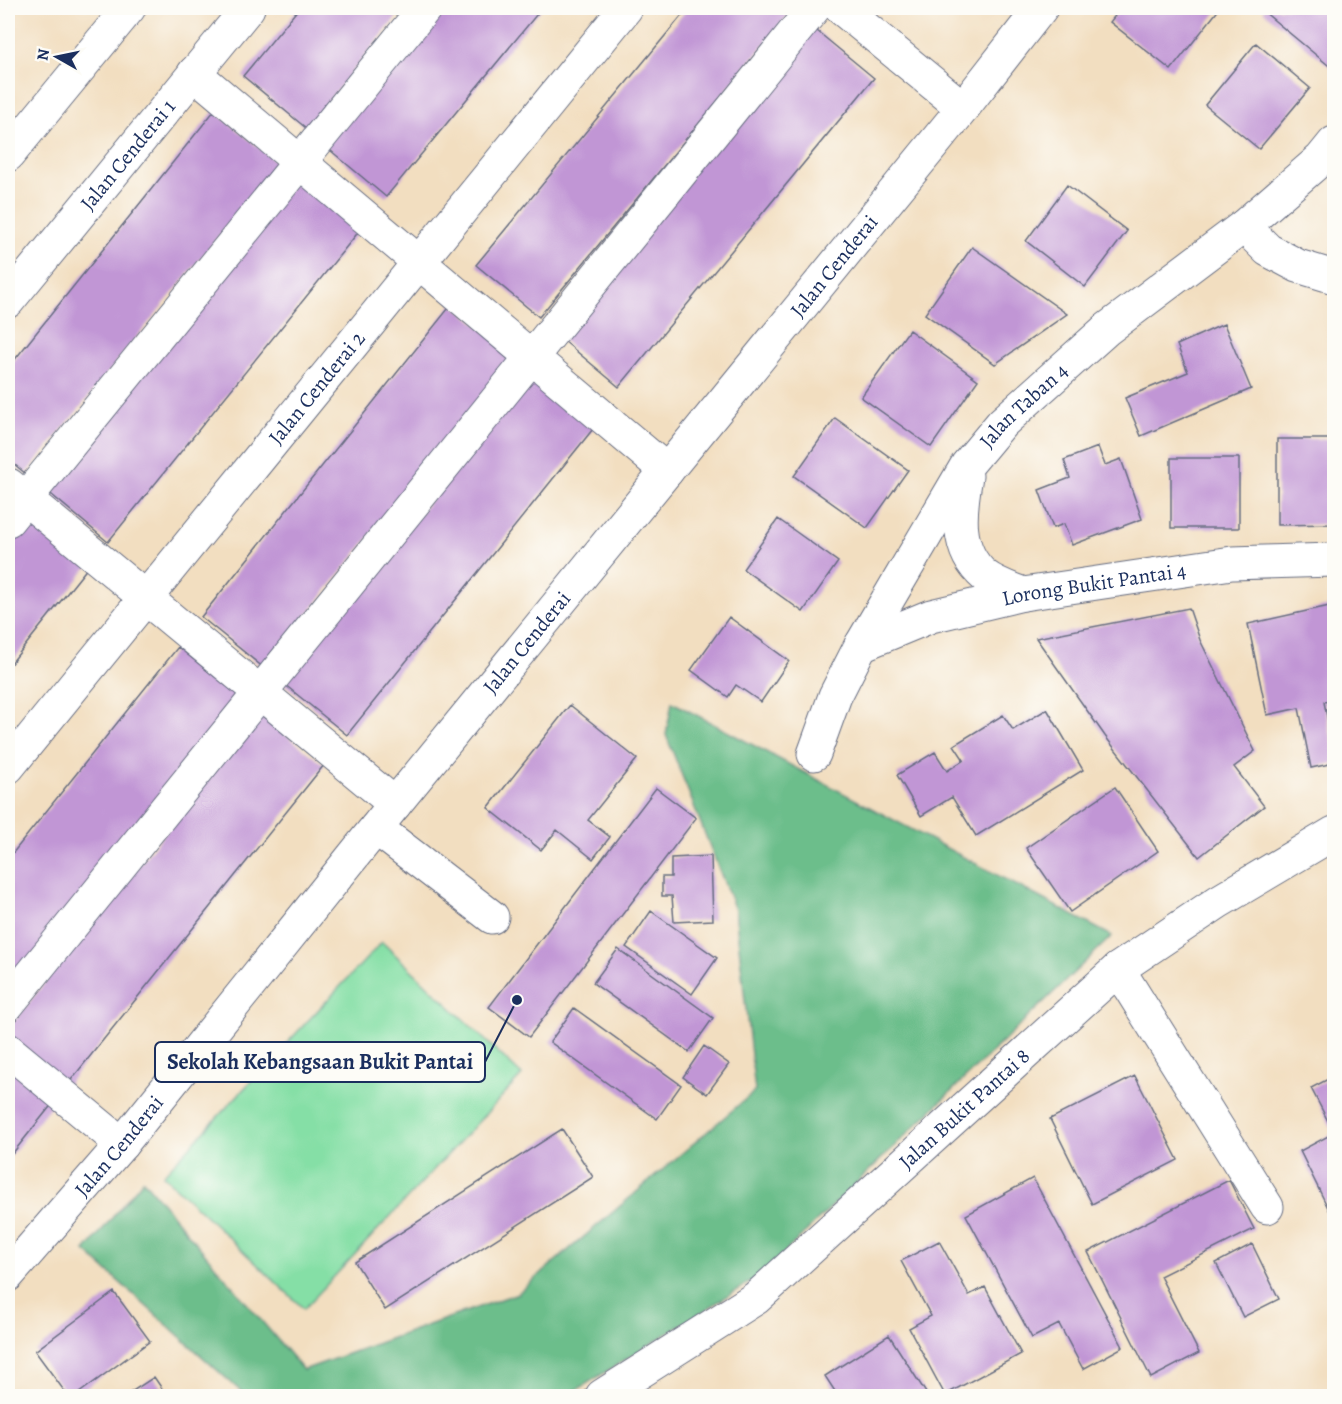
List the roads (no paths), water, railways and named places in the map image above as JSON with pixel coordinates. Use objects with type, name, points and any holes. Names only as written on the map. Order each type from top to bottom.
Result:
[{"type":"street","points":[[8,155],[129,8]]},
{"type":"street","name":"Jalan Cenderai 1","points":[[8,301],[248,8]]},
{"type":"street","points":[[425,8],[300,161],[13,500],[146,597],[260,692],[492,917]]},
{"type":"street","name":"Jalan Cenderai 2","points":[[8,767],[626,8]]},
{"type":"street","points":[[8,1004],[814,8]]},
{"type":"street","points":[[841,8],[963,108]]},
{"type":"street","name":"Jalan Cenderai","points":[[8,1275],[122,1144],[963,108],[1041,8]]},
{"type":"street","points":[[194,73],[668,471]]},
{"type":"street","name":"Jalan Taban 4","points":[[814,754],[835,696],[861,645],[967,465],[1002,423],[1107,329],[1244,226],[1321,159],[1335,143]]},
{"type":"street","points":[[1244,226],[1268,250],[1298,266],[1335,277]]},
{"type":"street","points":[[967,465],[960,510],[961,531],[966,550],[975,566],[987,577],[1023,594]]},
{"type":"street","name":"Lorong Bukit Pantai 4","points":[[861,645],[930,616],[1023,594],[1232,563],[1335,560]]},
{"type":"street","name":"Jalan Bukit Pantai 8","points":[[602,1396],[756,1298],[1118,969],[1218,902],[1335,833]]},
{"type":"street","points":[[1118,969],[1267,1207]]},
{"type":"street","points":[[8,1050],[122,1144]]},
{"type":"place","name":"Sekolah Kebangsaan Bukit Pantai","points":[[517,1000]]}]
